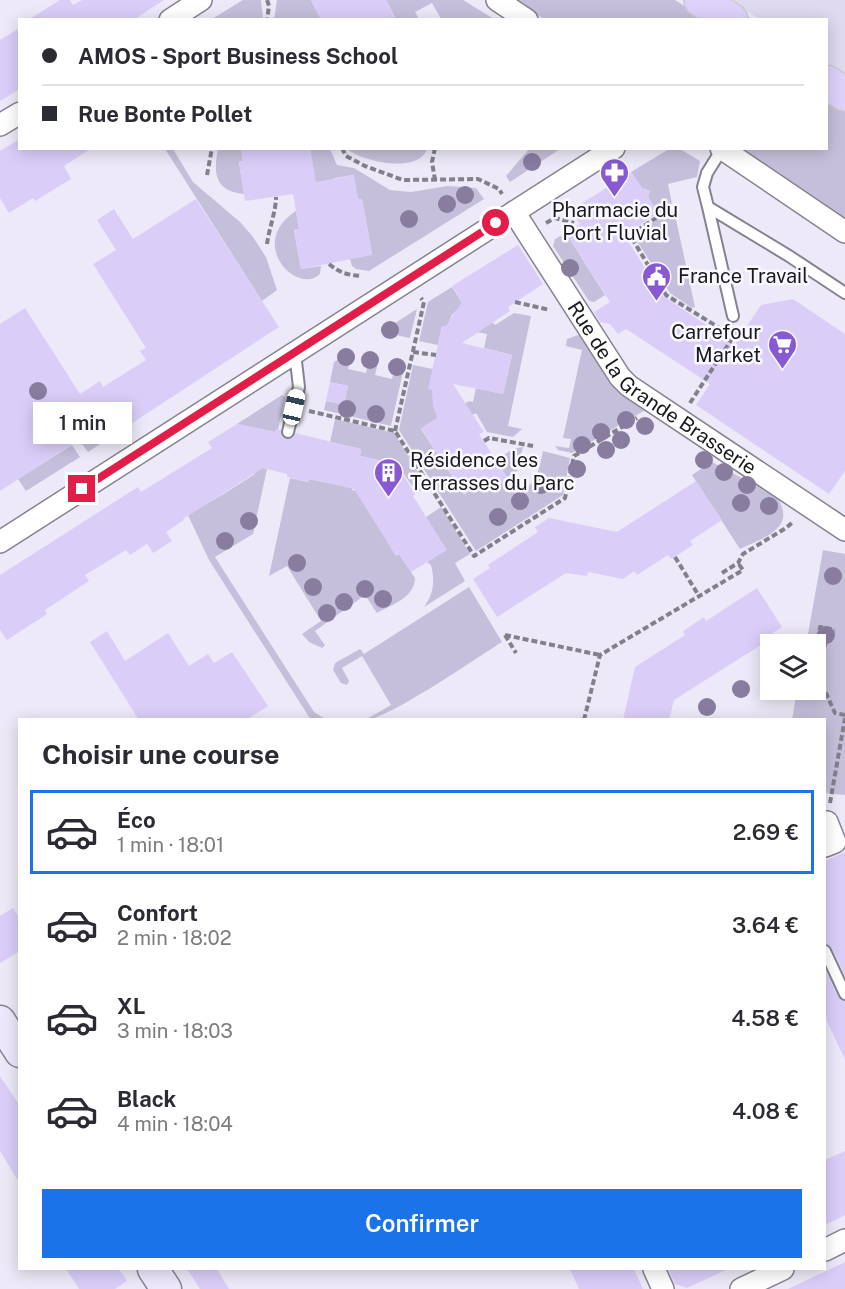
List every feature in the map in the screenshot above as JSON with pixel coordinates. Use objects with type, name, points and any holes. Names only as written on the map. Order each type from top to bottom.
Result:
[{"type":"main road","points":[[701,0],[728,18]]},
{"type":"main road","points":[[828,83],[845,94]]},
{"type":"street","points":[[173,18],[201,0]]},
{"type":"street","points":[[497,0],[524,18]]},
{"type":"street","points":[[0,125],[18,114]]},
{"type":"street","points":[[0,542],[611,150]]},
{"type":"street","points":[[722,150],[845,232]]},
{"type":"street","name":"Rue de la Grande Brasserie","points":[[514,212],[620,377],[629,386],[678,421],[845,530]]},
{"type":"street","points":[[826,846],[835,842],[827,822]]},
{"type":"street","points":[[826,1250],[845,1240]]},
{"type":"street","points":[[154,1270],[165,1289]]},
{"type":"street","points":[[654,1270],[663,1289]]},
{"type":"street","points":[[752,1287],[781,1270]]},
{"type":"lane","points":[[720,150],[707,173],[703,187],[733,316]]},
{"type":"lane","points":[[708,207],[845,293]]},
{"type":"lane","points":[[288,432],[299,387],[295,353]]},
{"type":"lane","points":[[826,953],[845,994]]},
{"type":"path","points":[[267,0],[267,18]]},
{"type":"path","points":[[207,175],[212,150]]},
{"type":"path","points":[[343,150],[346,156],[365,166],[403,180],[478,179],[499,189],[514,212]]},
{"type":"path","points":[[435,150],[432,162],[435,180]]},
{"type":"path","points":[[267,244],[276,206],[276,196]]},
{"type":"path","points":[[674,212],[659,216],[627,235],[666,295],[734,337]]},
{"type":"path","points":[[329,264],[338,272],[361,276]]},
{"type":"path","points":[[395,431],[424,302],[409,279]]},
{"type":"path","points":[[515,302],[552,310]]},
{"type":"path","points":[[678,421],[737,333],[733,316]]},
{"type":"path","points":[[413,352],[436,355]]},
{"type":"path","points":[[294,407],[395,431],[474,556],[566,498],[574,456],[657,406]]},
{"type":"path","points":[[484,441],[489,438],[533,446]]},
{"type":"path","points":[[722,573],[738,563],[743,554],[786,528],[810,507]]},
{"type":"path","points":[[675,557],[699,596]]},
{"type":"path","points":[[516,653],[504,635],[600,655],[743,570],[738,563]]},
{"type":"path","points":[[819,634],[820,627],[835,630]]},
{"type":"path","points":[[584,718],[600,655]]},
{"type":"path","points":[[826,693],[835,713],[845,717],[827,822]]},
{"type":"shaded area","points":[[243,0],[261,0],[263,18],[214,18]]},
{"type":"shaded area","points":[[277,0],[311,0],[320,18],[274,18]]},
{"type":"shaded area","points":[[386,0],[463,0],[492,18],[440,18],[432,3],[415,12],[418,18],[395,18]]},
{"type":"shaded area","points":[[515,0],[675,0],[703,18],[542,18]]},
{"type":"shaded area","points":[[730,0],[845,0],[845,76],[828,64],[828,18],[757,18]]},
{"type":"shaded area","points":[[828,99],[845,110],[845,219],[740,150],[828,150]]},
{"type":"shaded area","points":[[166,150],[174,150],[193,182],[240,222],[266,257],[277,290],[262,301]]},
{"type":"shaded area","points":[[218,150],[241,150],[243,161],[239,162],[244,194],[234,192],[222,185],[218,180],[216,166]]},
{"type":"shaded area","points":[[310,150],[330,150],[337,165],[354,168],[390,190],[411,192],[447,186],[476,188],[484,199],[369,271],[356,269],[352,266],[350,259],[372,254],[362,199],[358,199],[353,175],[335,178],[317,191]]},
{"type":"shaded area","points":[[349,150],[426,150],[422,157],[402,163],[377,161]]},
{"type":"shaded area","points":[[528,150],[558,150],[510,182],[506,176]]},
{"type":"shaded area","points":[[667,150],[682,150],[700,161],[697,177],[668,184],[673,209],[658,213],[648,197],[650,191],[642,188],[631,172]]},
{"type":"shaded area","points":[[296,211],[299,229],[294,230],[301,269],[321,266],[320,274],[310,279],[300,278],[289,272],[281,263],[276,251],[275,237],[282,224]]},
{"type":"shaded area","points":[[675,215],[695,307],[692,308],[670,293],[637,241],[639,232],[658,219]]},
{"type":"shaded area","points":[[566,233],[605,295],[594,302],[589,301],[553,246],[555,239]]},
{"type":"shaded area","points":[[452,287],[463,304],[452,315],[447,327],[442,326],[438,345],[419,341],[428,302]]},
{"type":"shaded area","points":[[417,309],[410,338],[381,332]]},
{"type":"shaded area","points":[[514,313],[531,316],[508,426],[522,429],[513,437],[487,432],[476,413],[468,417],[461,406],[469,401],[473,402],[476,388],[503,394],[512,355],[484,348],[487,334],[477,332],[490,319],[495,325]]},
{"type":"shaded area","points":[[578,335],[582,337],[615,387],[647,409],[572,453],[558,450],[555,446],[569,448],[571,439],[563,438],[582,350],[566,346],[567,339]]},
{"type":"shaded area","points":[[352,350],[348,369],[366,373],[370,356],[379,358],[375,375],[392,379],[397,361],[405,363],[391,426],[324,410],[326,401],[344,404],[348,386],[330,382],[334,362]]},
{"type":"shaded area","points":[[413,365],[433,369],[433,405],[438,418],[421,429],[464,494],[482,484],[488,492],[507,480],[517,495],[536,477],[543,451],[570,458],[563,495],[476,551],[399,430]]},
{"type":"shaded area","points":[[282,395],[285,397],[278,430],[275,432],[237,424]]},
{"type":"shaded area","points":[[335,419],[394,433],[427,487],[417,493],[397,464],[360,456],[361,449],[330,442]]},
{"type":"shaded area","points":[[100,426],[108,439],[88,452],[79,440]]},
{"type":"shaded area","points":[[72,445],[80,457],[26,491],[18,479]]},
{"type":"shaded area","points":[[523,447],[517,471],[507,477],[496,460],[513,449]]},
{"type":"shaded area","points":[[712,462],[778,498],[783,509],[783,519],[775,531],[740,549],[692,475]]},
{"type":"shaded area","points":[[260,467],[267,469],[253,534],[215,557],[314,712],[324,718],[310,718],[209,560],[187,513],[230,490],[255,474],[254,471]]},
{"type":"shaded area","points":[[290,478],[328,483],[330,480],[353,486],[352,490],[360,492],[396,556],[399,554],[415,578],[411,591],[396,603],[377,613],[365,595],[315,631],[325,645],[322,648],[309,642],[302,634],[321,621],[287,566],[269,576]]},
{"type":"shaded area","points":[[441,507],[470,554],[455,563],[465,581],[424,607],[432,592],[433,582],[431,565],[427,562],[446,550],[426,517]]},
{"type":"shaded area","points":[[823,550],[845,554],[845,795],[826,793],[826,718],[792,718],[795,700],[826,700],[826,634],[808,634]]},
{"type":"shaded area","points":[[469,587],[502,642],[412,699],[372,718],[368,718],[391,705],[362,656],[342,668],[349,681],[347,685],[341,683],[333,670],[335,663],[360,649],[364,654]]},
{"type":"building","points":[[60,0],[70,0],[73,5],[82,0],[164,0],[136,18],[31,18]]},
{"type":"building","points":[[311,0],[386,0],[395,18],[320,18]]},
{"type":"building","points":[[18,29],[18,90],[0,101],[0,40]]},
{"type":"building","points":[[18,140],[18,150],[89,150],[64,166],[71,179],[35,201],[33,198],[9,213],[0,198],[0,151]]},
{"type":"building","points":[[241,150],[310,150],[316,182],[354,175],[358,199],[362,199],[372,255],[301,269],[294,229],[299,229],[293,194],[245,201],[239,162],[243,161]]},
{"type":"building","points":[[631,172],[642,188],[650,191],[648,197],[658,213],[624,235],[663,296],[735,344],[761,305],[793,299],[845,334],[845,471],[829,494],[696,405],[710,384],[626,329],[618,334],[610,324],[600,322],[594,312],[610,302],[566,233],[580,224],[570,211]]},
{"type":"building","points":[[196,199],[279,327],[108,439],[100,426],[0,491],[0,324],[25,308],[80,394],[100,381],[103,387],[146,360],[140,351],[146,348],[93,264],[116,250],[97,220],[114,209],[133,239]]},
{"type":"building","points":[[518,245],[543,284],[508,307],[510,311],[462,343],[512,355],[503,394],[453,384],[484,432],[479,434],[508,479],[487,493],[482,484],[464,495],[421,428],[437,418],[432,390],[428,389],[442,326],[446,326],[462,302],[452,286]]},
{"type":"building","points":[[330,382],[348,386],[344,405],[326,401]]},
{"type":"building","points":[[237,424],[275,432],[276,429],[281,430],[282,437],[287,439],[293,438],[295,433],[361,449],[360,456],[397,464],[415,494],[413,496],[447,550],[411,572],[399,554],[396,556],[354,489],[309,479],[309,482],[287,477],[287,474],[263,468],[166,532],[172,541],[153,553],[147,544],[130,555],[126,550],[85,575],[89,581],[45,610],[47,614],[7,640],[0,630],[0,575],[138,487],[141,492],[212,448],[208,442]]},
{"type":"building","points":[[696,481],[722,520],[690,541],[693,545],[671,559],[668,555],[637,575],[634,571],[623,579],[588,572],[587,576],[566,573],[497,617],[473,579],[490,568],[488,565],[538,532],[535,527],[549,518],[617,532]]},
{"type":"building","points":[[757,588],[782,627],[771,634],[760,634],[760,645],[674,700],[670,718],[623,718],[635,667],[685,635],[683,631],[704,617],[706,621]]},
{"type":"building","points":[[107,631],[125,661],[168,633],[189,666],[208,654],[214,663],[232,652],[268,706],[249,718],[138,718],[90,642]]},
{"type":"building","points":[[845,852],[845,976],[832,948],[826,945],[826,861]]},
{"type":"building","points":[[13,908],[18,916],[18,952],[0,963],[0,916]]},
{"type":"building","points":[[826,971],[838,997],[845,1001],[845,1060],[826,1019]]},
{"type":"building","points":[[0,1076],[18,1103],[18,1181],[0,1151]]},
{"type":"building","points":[[845,1151],[845,1215],[826,1224],[826,1160]]},
{"type":"building","points":[[845,1262],[845,1289],[788,1289],[830,1269]]},
{"type":"building","points":[[67,1270],[120,1270],[127,1281],[115,1289],[79,1289]]},
{"type":"building","points":[[188,1270],[218,1270],[229,1289],[200,1289]]},
{"type":"building","points":[[570,1270],[634,1270],[643,1289],[579,1289]]},
{"type":"building","points":[[668,1270],[726,1270],[687,1288],[675,1284]]},
{"type":"place","name":"Pharmacie du Port Fluvial","points":[[615,198]]},
{"type":"place","name":"France Travail","points":[[657,302]]},
{"type":"place","name":"Carrefour Market","points":[[782,370]]},
{"type":"place","name":"Résidence les Terrasses du Parc","points":[[389,498]]},
{"type":"route","points":[[82,489],[496,223]]}]
